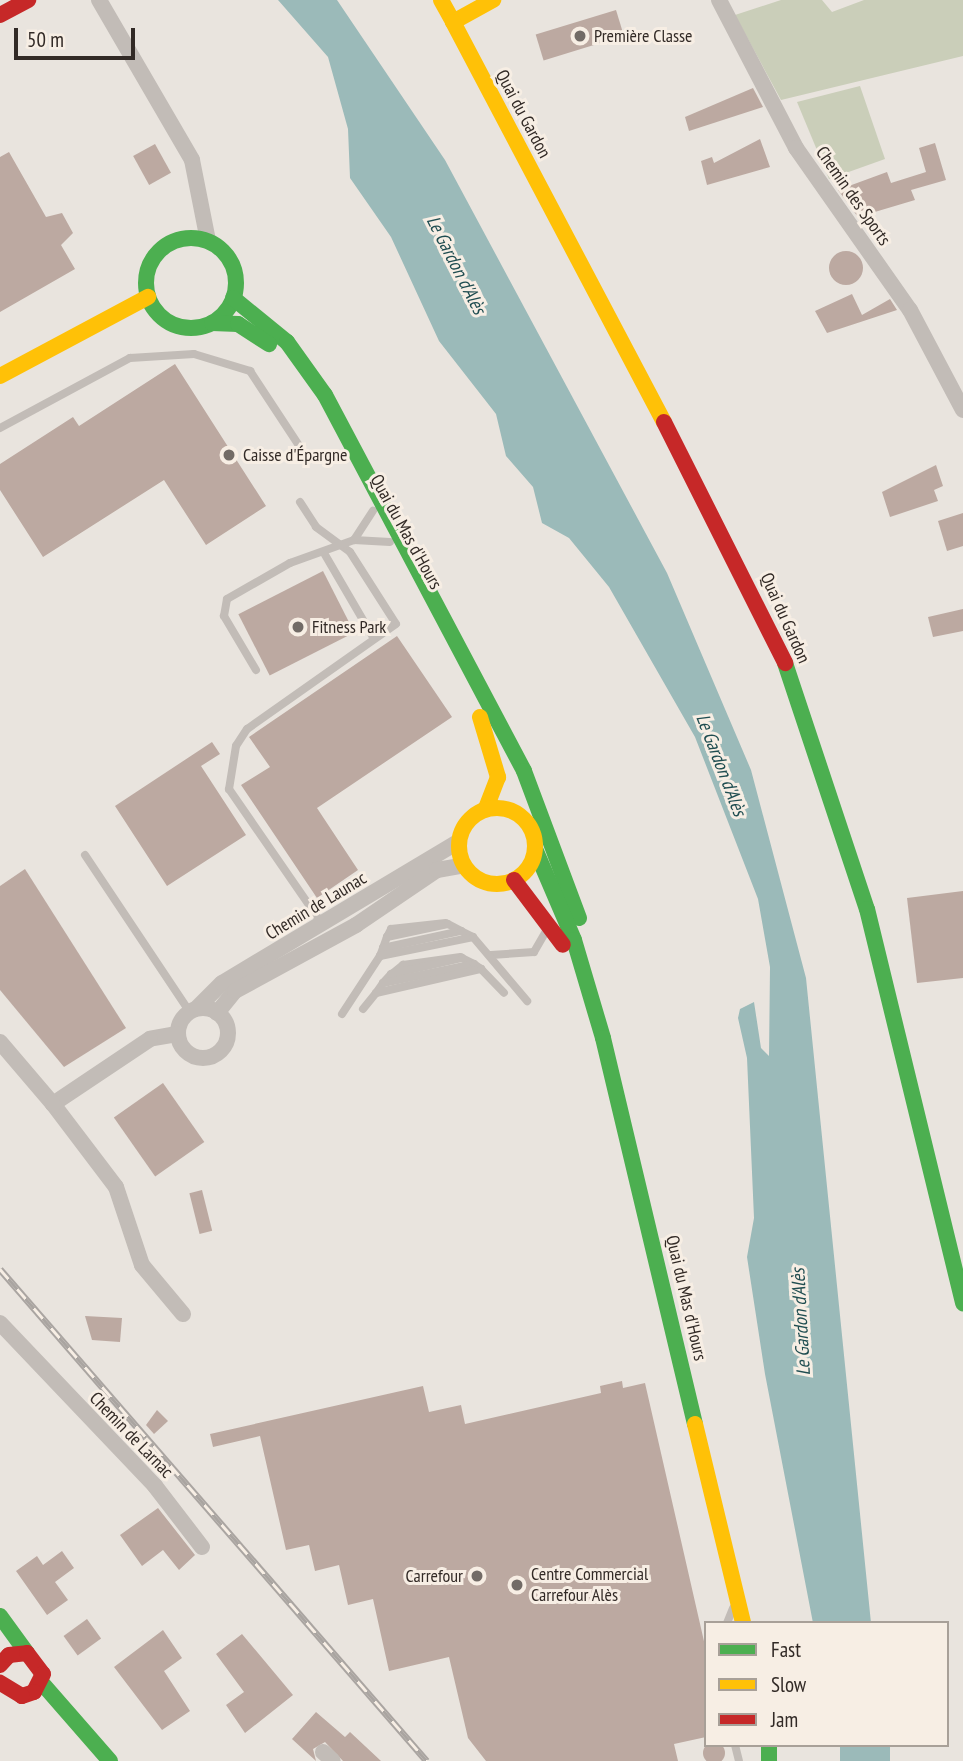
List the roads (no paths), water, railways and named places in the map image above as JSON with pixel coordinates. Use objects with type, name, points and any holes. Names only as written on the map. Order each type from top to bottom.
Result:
[{"type":"street","points":[[0,15],[28,0]]},
{"type":"street","points":[[99,0],[192,160],[208,241]]},
{"type":"street","name":"Quai du Gardon","points":[[441,0],[753,590],[806,713],[867,909],[963,1304]]},
{"type":"street","points":[[453,22],[493,0]]},
{"type":"street","name":"Chemin des Sports","points":[[719,0],[796,148],[910,310],[963,410]]},
{"type":"street","points":[[179,240],[208,241],[229,258],[233,298],[212,323],[173,324],[148,298],[148,269],[160,251],[179,240]]},
{"type":"street","points":[[0,376],[148,298]]},
{"type":"street","name":"Quai du Mas d'Hours","points":[[233,298],[306,363],[500,725],[577,909],[587,983],[742,1621]]},
{"type":"street","name":"Quai du Mas d'Hours","points":[[212,323],[238,324],[286,361],[373,511],[457,662],[496,756],[498,777],[485,809]]},
{"type":"street","name":"Quai du Mas d'Hours","points":[[500,725],[530,825]]},
{"type":"street","points":[[485,809],[510,810],[530,825],[535,849],[514,880],[481,880],[464,865],[459,841],[467,821],[485,809]]},
{"type":"street","name":"Chemin de Launac","points":[[193,1010],[222,983],[325,927],[459,841]]},
{"type":"street","name":"Quai du Mas d'Hours","points":[[535,849],[587,983]]},
{"type":"street","name":"Chemin de Launac","points":[[217,1013],[235,991],[356,925],[437,870],[464,865]]},
{"type":"street","name":"Quai du Mas d'Hours","points":[[514,880],[550,922],[587,983]]},
{"type":"street","points":[[53,1104],[149,1039],[177,1034],[193,1010],[217,1013],[228,1032],[212,1057],[190,1055],[177,1034]]},
{"type":"street","points":[[0,1042],[53,1104],[116,1187],[142,1265],[183,1314]]},
{"type":"street","name":"Chemin de Larnac","points":[[0,1323],[155,1486],[202,1547]]},
{"type":"street","points":[[4,1622],[5,1660],[27,1653]]},
{"type":"street","points":[[4,1622],[41,1667],[41,1682],[110,1761]]},
{"type":"street","points":[[29,1695],[41,1682]]},
{"type":"street","points":[[0,1683],[14,1696],[29,1695],[61,1716],[93,1761]]},
{"type":"lane","points":[[0,429],[130,358],[194,354],[250,371],[300,447]]},
{"type":"lane","points":[[300,502],[317,527],[342,545],[396,624],[247,729],[230,778],[229,789],[325,927]]},
{"type":"lane","points":[[354,540],[373,511]]},
{"type":"lane","points":[[256,670],[224,616],[227,599],[290,563],[354,540],[390,542]]},
{"type":"lane","points":[[324,553],[374,639]]},
{"type":"lane","points":[[85,855],[193,1010]]},
{"type":"lane","points":[[491,955],[534,952],[550,922]]},
{"type":"lane","points":[[342,1014],[382,952],[387,937],[448,923],[473,937],[491,955],[527,1002]]},
{"type":"lane","points":[[382,952],[461,931]]},
{"type":"lane","points":[[382,952],[473,937]]},
{"type":"lane","points":[[363,1009],[391,974],[462,958],[478,967],[504,993]]},
{"type":"lane","points":[[383,983],[478,967]]},
{"type":"lane","points":[[376,993],[478,967]]},
{"type":"lane","points":[[728,1621],[737,1599]]},
{"type":"water","name":"Le Gardon d'Alès","points":[[278,0],[337,0],[445,160],[667,573],[751,770],[806,978],[871,1621],[813,1621],[765,1374],[747,1257],[754,1218],[747,1058],[738,1018],[740,1009],[754,1002],[761,1048],[769,1056],[770,967],[758,899],[695,737],[609,587],[569,538],[542,523],[533,487],[506,456],[496,414],[439,341],[391,237],[350,178],[348,129],[328,57]]},
{"type":"water","points":[[840,1747],[890,1747],[890,1761],[840,1761]]},
{"type":"railway","points":[[0,1269],[427,1761]]},
{"type":"place","name":"Première Classe","points":[[580,36]]},
{"type":"place","name":"Caisse d'Épargne","points":[[229,455]]},
{"type":"place","name":"Fitness Park","points":[[298,627]]},
{"type":"place","name":"Carrefour","points":[[477,1576]]},
{"type":"place","name":"Centre Commercial Carrefour Alès","points":[[517,1585]]}]
